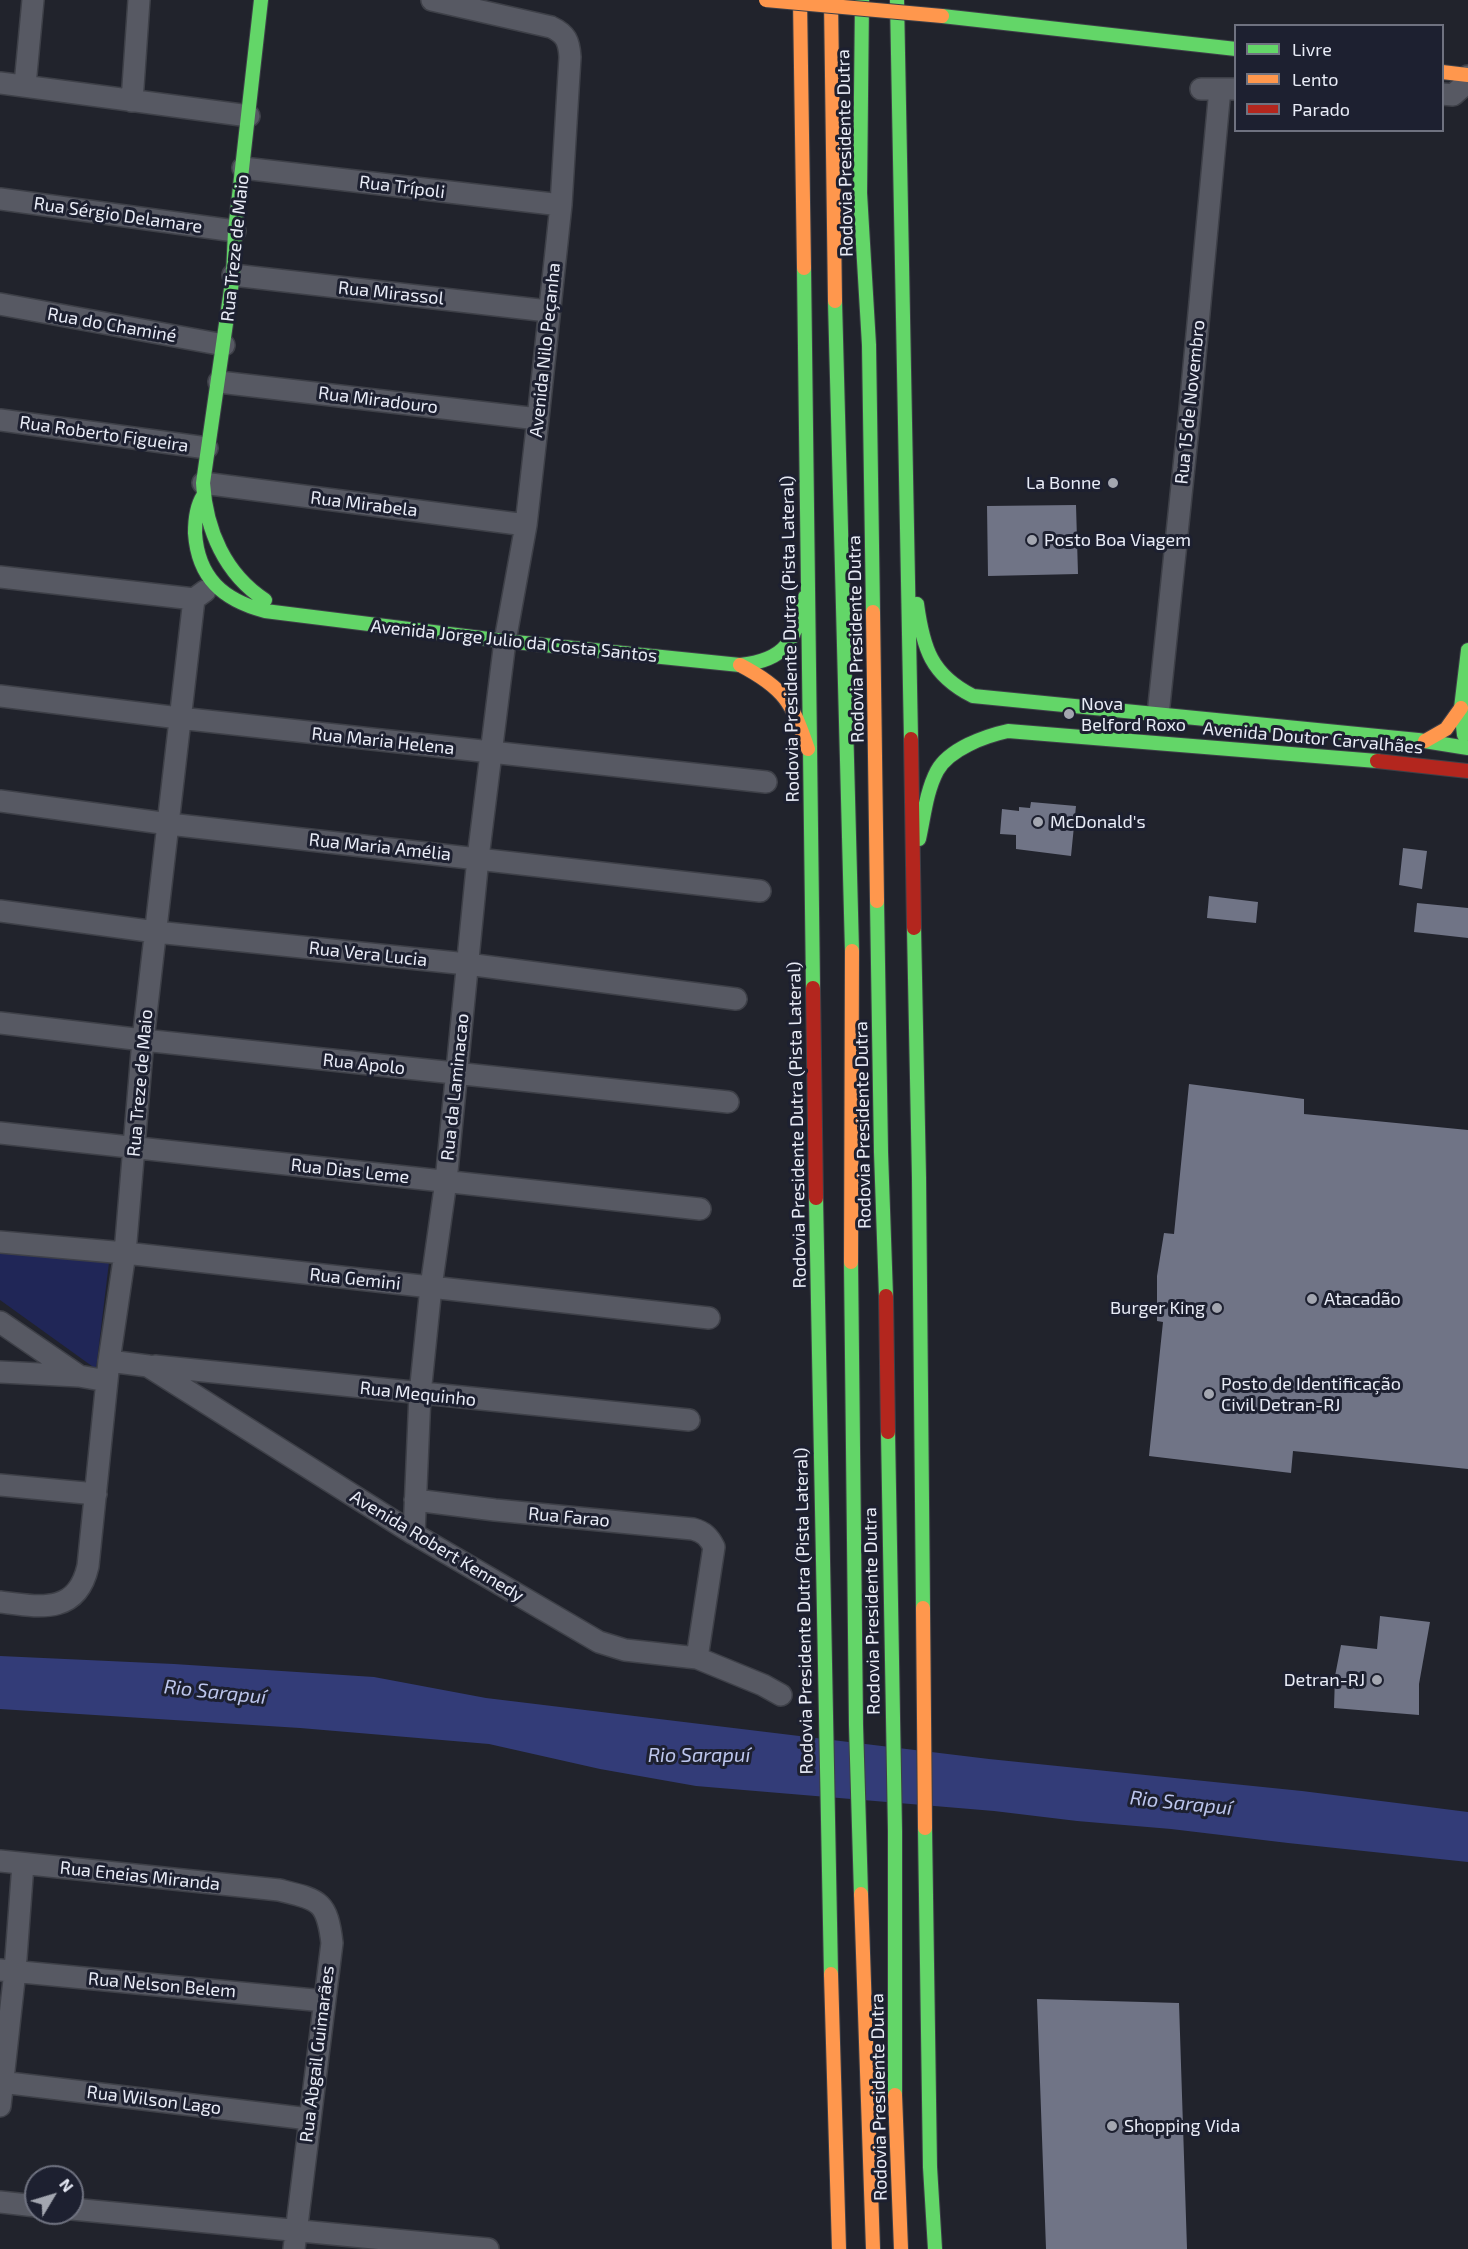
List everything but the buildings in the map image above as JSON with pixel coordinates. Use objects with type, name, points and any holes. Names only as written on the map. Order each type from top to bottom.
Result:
[{"type":"main road","name":"Rua Treze de Maio","points":[[261,0],[235,231],[233,275],[203,489],[196,515],[197,549],[204,572],[213,584],[232,600],[246,607],[288,615]]},
{"type":"main road","points":[[766,0],[942,16],[1234,49]]},
{"type":"main road","name":"Rodovia Presidente Dutra (Pista Lateral)","points":[[800,0],[824,1720],[839,2249]]},
{"type":"main road","name":"Rodovia Presidente Dutra","points":[[831,0],[836,392],[852,956],[851,1310],[856,1725],[868,2157],[873,2249]]},
{"type":"main road","name":"Rodovia Presidente Dutra","points":[[862,0],[860,193],[869,345],[895,1831],[894,2055],[901,2249]]},
{"type":"main road","points":[[897,0],[914,861],[928,2073],[935,2249]]},
{"type":"main road","points":[[1444,72],[1468,76]]},
{"type":"main road","name":"Rua Treze de Maio","points":[[203,489],[215,538],[230,569],[255,594],[288,615]]},
{"type":"main road","points":[[907,543],[920,634],[931,663],[960,691],[973,696],[1425,741],[1468,750],[1461,708],[1468,650]]},
{"type":"main road","points":[[740,665],[767,661],[784,651],[796,632],[807,588]]},
{"type":"main road","name":"Avenida Jorge Julio da Costa Santos","points":[[288,615],[505,641],[740,665]]},
{"type":"main road","points":[[740,665],[766,678],[781,690],[793,708],[810,753]]},
{"type":"main road","points":[[976,710],[991,698]]},
{"type":"main road","points":[[1425,741],[1446,729],[1461,708]]},
{"type":"main road","name":"Avenida Doutor Carvalhães","points":[[914,861],[930,788],[938,769],[966,744],[1008,731],[1406,763],[1468,771]]},
{"type":"main road","points":[[938,769],[938,758],[948,739]]},
{"type":"street","points":[[25,85],[33,0]]},
{"type":"street","points":[[132,101],[139,0]]},
{"type":"street","name":"Avenida Nilo Peçanha","points":[[432,0],[551,27],[563,32],[570,43],[561,205],[538,419],[526,525],[505,641]]},
{"type":"street","points":[[1444,94],[1453,95],[1463,86],[1468,76]]},
{"type":"street","points":[[0,82],[249,116]]},
{"type":"street","name":"Rua 15 de Novembro","points":[[1158,715],[1190,409],[1219,89]]},
{"type":"street","name":"Rua Trípoli","points":[[243,168],[561,205]]},
{"type":"street","name":"Rua Sérgio Delamare","points":[[0,198],[235,231]]},
{"type":"street","name":"Rua Mirassol","points":[[233,275],[548,311]]},
{"type":"street","name":"Rua do Chaminé","points":[[0,304],[224,345]]},
{"type":"street","name":"Rua Miradouro","points":[[219,382],[538,419]]},
{"type":"street","name":"Rua Roberto Figueira","points":[[0,420],[207,448]]},
{"type":"street","name":"Rua Mirabela","points":[[203,489],[526,525]]},
{"type":"street","points":[[0,577],[194,599],[213,584]]},
{"type":"street","name":"Rua Treze de Maio","points":[[0,1602],[40,1606],[63,1602],[76,1594],[84,1583],[88,1566],[108,1371],[125,1253],[143,1040],[194,599]]},
{"type":"street","name":"Rua da Laminacao","points":[[414,1534],[420,1394],[431,1287],[446,1181],[478,858],[505,641]]},
{"type":"street","name":"Rua Maria Helena","points":[[0,696],[179,718],[766,782]]},
{"type":"street","name":"Rua Maria Amélia","points":[[0,801],[169,824],[760,891]]},
{"type":"street","name":"Rua Vera Lucia","points":[[0,911],[156,932],[467,964],[736,999]]},
{"type":"street","name":"Rua Apolo","points":[[0,1023],[728,1102]]},
{"type":"street","name":"Rua Dias Leme","points":[[0,1133],[700,1209]]},
{"type":"street","name":"Rua Gemini","points":[[0,1242],[125,1253],[709,1318]]},
{"type":"street","points":[[0,1322],[79,1376]]},
{"type":"street","name":"Avenida Robert Kennedy","points":[[0,1372],[79,1376],[148,1366],[414,1534],[599,1642],[625,1650],[697,1658],[763,1685],[781,1695]]},
{"type":"street","name":"Rua Mequinho","points":[[148,1366],[688,1420]]},
{"type":"street","points":[[0,1485],[96,1494]]},
{"type":"street","name":"Rua Farao","points":[[415,1500],[507,1512],[693,1529],[702,1532],[710,1538],[714,1547],[697,1658]]},
{"type":"street","name":"Rua Eneias Miranda","points":[[0,1861],[279,1890]]},
{"type":"street","points":[[0,2106],[7,1970],[23,1864]]},
{"type":"street","name":"Rua Abgail Guimarães","points":[[279,1890],[308,1897],[321,1905],[329,1919],[332,1943],[295,2240]]},
{"type":"street","name":"Rua Nelson Belem","points":[[7,1970],[324,2001]]},
{"type":"street","name":"Rua Wilson Lago","points":[[2,2082],[309,2119]]},
{"type":"street","points":[[0,2202],[24,2205]]},
{"type":"street","points":[[84,2211],[295,2240],[488,2249]]},
{"type":"street","points":[[827,2249],[839,2212]]},
{"type":"shaded area","points":[[0,1248],[110,1254],[96,1369],[0,1300]]},
{"type":"water","name":"Rio Sarapuí","points":[[0,1656],[374,1677],[486,1698],[989,1759],[1302,1791],[1468,1812],[1468,1862],[994,1811],[696,1786],[600,1769],[489,1744],[300,1728],[0,1709]]},
{"type":"traffic: fast","points":[[261,0],[235,231],[233,275],[203,483],[208,517],[220,549],[239,577],[265,600]]},
{"type":"traffic: fast","points":[[862,0],[860,193],[869,345],[873,612]]},
{"type":"traffic: fast","points":[[897,0],[911,739]]},
{"type":"traffic: fast","points":[[942,16],[1234,49]]},
{"type":"traffic: fast","points":[[804,268],[813,988]]},
{"type":"traffic: fast","points":[[835,301],[852,951]]},
{"type":"traffic: fast","points":[[203,496],[196,514],[195,533],[197,549],[207,575],[225,593],[265,611],[505,641],[740,665],[756,662],[779,653],[792,636],[805,597]]},
{"type":"traffic: fast","points":[[917,604],[926,647],[938,669],[947,679],[973,696],[1418,740],[1468,748]]},
{"type":"traffic: fast","points":[[1464,735],[1461,708],[1468,650]]},
{"type":"traffic: fast","points":[[919,839],[930,787],[943,763],[968,745],[1008,731],[1377,761]]},
{"type":"traffic: fast","points":[[877,901],[886,1296]]},
{"type":"traffic: fast","points":[[914,928],[923,1608]]},
{"type":"traffic: fast","points":[[816,1198],[831,1974]]},
{"type":"traffic: fast","points":[[851,1262],[856,1725],[861,1894]]},
{"type":"traffic: fast","points":[[888,1432],[895,1831],[895,2095]]},
{"type":"traffic: fast","points":[[925,1828],[930,2167],[935,2249]]},
{"type":"traffic: slow","points":[[766,0],[942,16]]},
{"type":"traffic: slow","points":[[800,0],[804,268]]},
{"type":"traffic: slow","points":[[831,0],[835,301]]},
{"type":"traffic: slow","points":[[1444,72],[1468,75]]},
{"type":"traffic: slow","points":[[873,612],[877,901]]},
{"type":"traffic: slow","points":[[740,665],[777,689],[797,719],[808,749]]},
{"type":"traffic: slow","points":[[1425,741],[1446,729],[1461,708]]},
{"type":"traffic: slow","points":[[851,1262],[852,951]]},
{"type":"traffic: slow","points":[[923,1608],[925,1828]]},
{"type":"traffic: slow","points":[[861,1894],[873,2249]]},
{"type":"traffic: slow","points":[[831,1974],[839,2249]]},
{"type":"traffic: slow","points":[[895,2095],[901,2249]]},
{"type":"traffic: jam","points":[[911,739],[914,928]]},
{"type":"traffic: jam","points":[[1377,761],[1468,771]]},
{"type":"traffic: jam","points":[[813,988],[816,1198]]},
{"type":"traffic: jam","points":[[886,1296],[888,1432]]},
{"type":"place","name":"La Bonne","points":[[1113,483]]},
{"type":"place","name":"Posto Boa Viagem","points":[[1032,540]]},
{"type":"place","name":"Nova Belford Roxo","points":[[1069,714]]},
{"type":"place","name":"McDonald's","points":[[1038,822]]},
{"type":"place","name":"Atacadão","points":[[1312,1299]]},
{"type":"place","name":"Burger King","points":[[1217,1308]]},
{"type":"place","name":"Posto de Identificação Civil Detran-RJ","points":[[1209,1394]]},
{"type":"place","name":"Detran-RJ","points":[[1377,1680]]},
{"type":"place","name":"Shopping Vida","points":[[1112,2126]]}]
